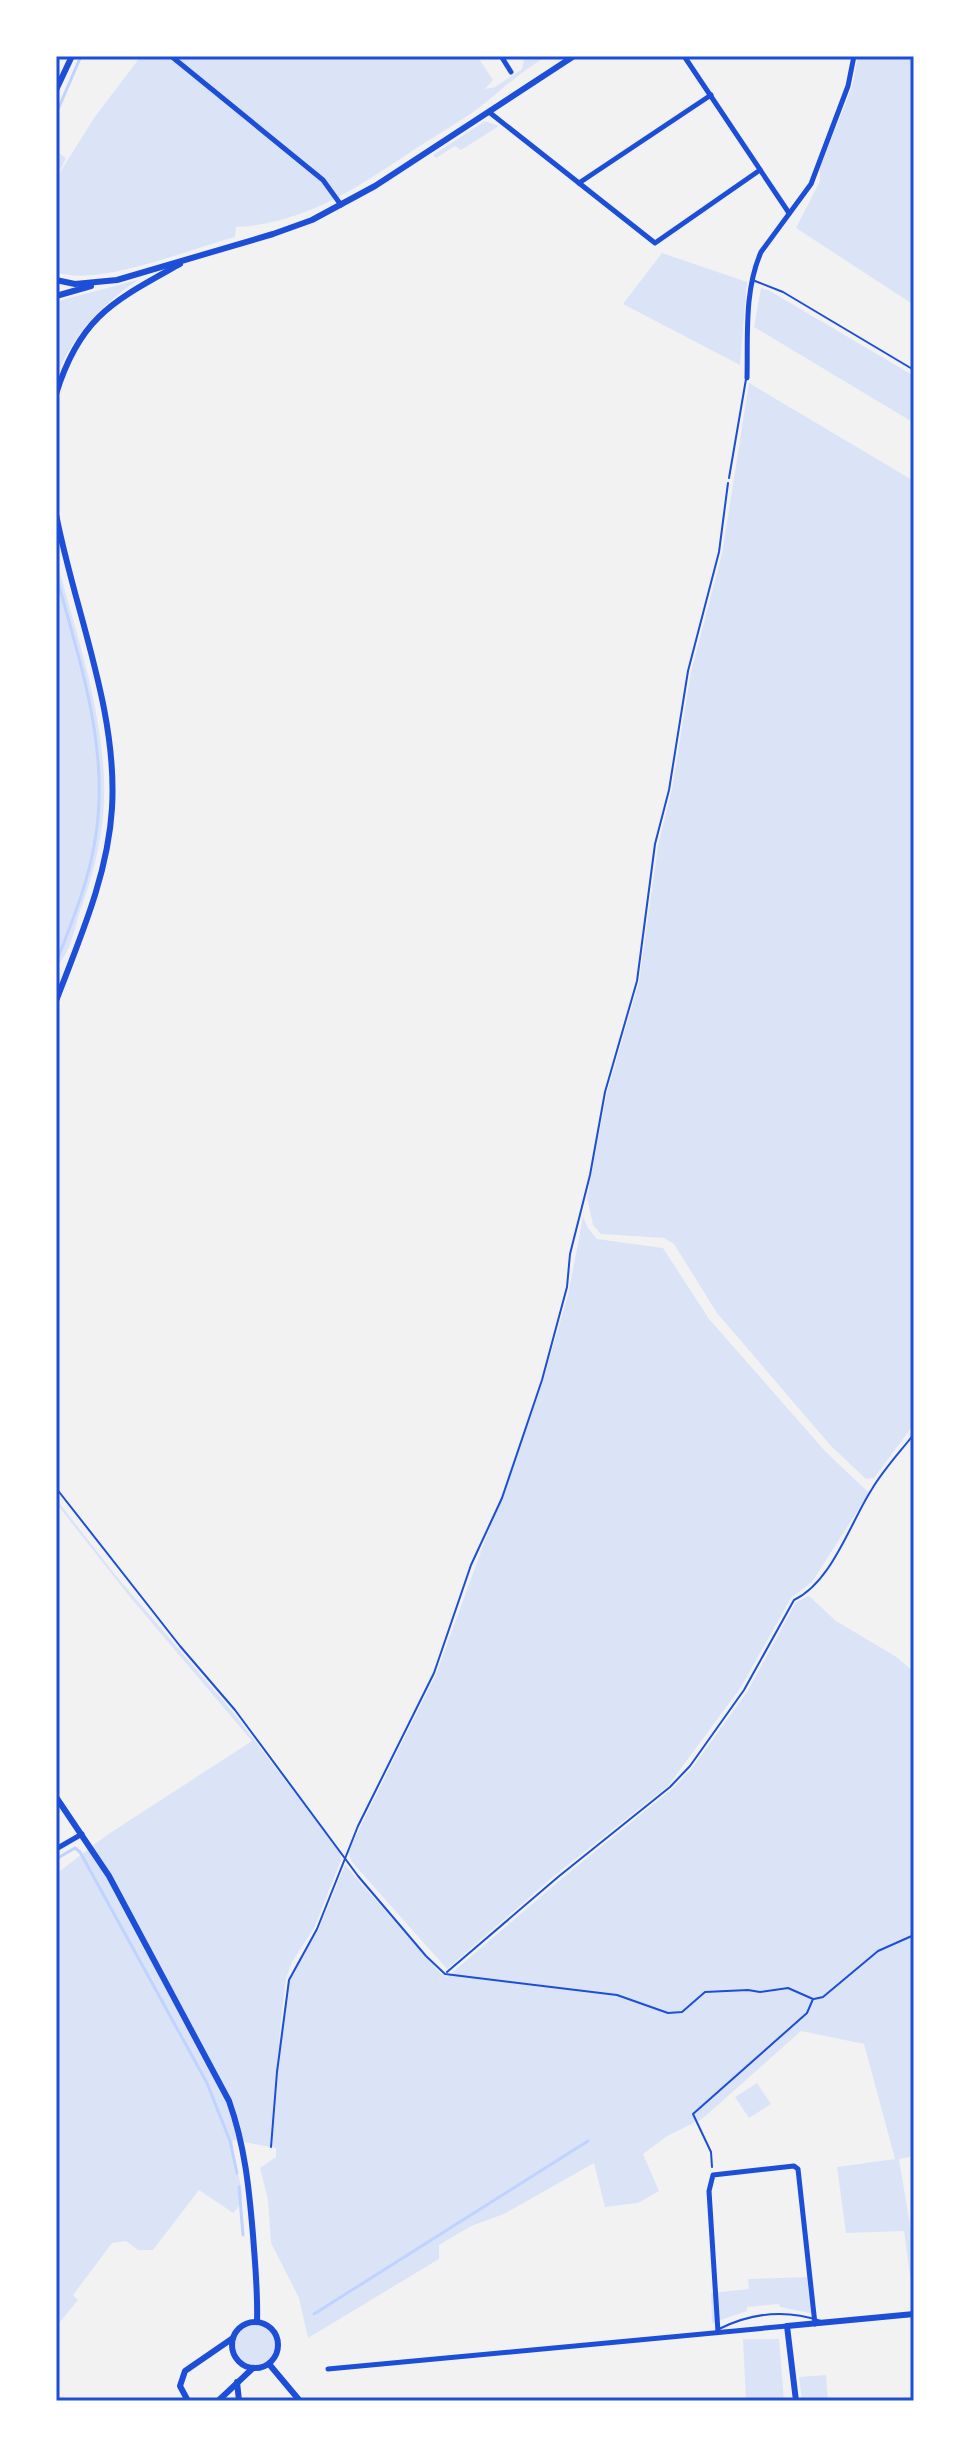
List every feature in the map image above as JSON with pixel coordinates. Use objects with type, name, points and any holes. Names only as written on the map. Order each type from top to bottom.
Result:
[{"type":"street","points":[[56,90],[72,56]]},
{"type":"street","points":[[171,56],[323,180],[342,206]]},
{"type":"street","points":[[501,56],[511,72]]},
{"type":"street","points":[[56,296],[287,230],[342,206],[574,56]]},
{"type":"street","points":[[684,56],[789,213]]},
{"type":"street","points":[[747,378],[752,280],[761,252],[806,193],[815,175],[848,86],[854,56]]},
{"type":"street","points":[[579,183],[711,95]]},
{"type":"street","points":[[489,112],[655,243],[760,170]]},
{"type":"street","points":[[56,394],[74,350],[103,313],[133,289],[190,259]]},
{"type":"street","points":[[56,280],[75,284],[98,283]]},
{"type":"street","points":[[56,514],[105,714],[113,786],[104,864],[56,1001]]},
{"type":"street","points":[[56,1797],[109,1876],[209,2062],[235,2118],[249,2179],[257,2322]]},
{"type":"street","points":[[56,1849],[83,1833]]},
{"type":"street","points":[[718,2331],[709,2191],[713,2175],[794,2166],[798,2169],[815,2321]]},
{"type":"street","points":[[328,2369],[914,2314]]},
{"type":"street","points":[[188,2401],[180,2395],[181,2378],[185,2371],[233,2338],[240,2328],[257,2322],[270,2328],[277,2339],[278,2351],[269,2364],[253,2368],[221,2399]]},
{"type":"street","points":[[787,2326],[796,2401]]},
{"type":"street","points":[[233,2338],[236,2358],[243,2365],[253,2368]]},
{"type":"street","points":[[269,2364],[300,2401]]},
{"type":"street","points":[[221,2399],[239,2401],[237,2382]]},
{"type":"lane","points":[[752,280],[783,292],[914,370]]},
{"type":"lane","points":[[729,478],[747,378]]},
{"type":"lane","points":[[718,2331],[751,2316],[787,2313],[815,2321]]},
{"type":"path","points":[[271,2147],[289,1980],[317,1929],[358,1826],[434,1673],[471,1565],[502,1498],[542,1380],[567,1287],[570,1254],[590,1175],[605,1092],[637,981],[655,844],[669,790],[688,671],[719,552],[729,478]]},
{"type":"path","points":[[445,1974],[670,1787],[690,1766],[744,1690],[794,1600],[809,1593],[817,1582],[872,1488],[914,1434]]},
{"type":"path","points":[[56,1488],[180,1646],[235,1710],[345,1859],[426,1956],[445,1974],[617,1995],[668,2013],[682,2012],[705,1992],[760,1992],[788,1988],[813,1999],[823,1997],[878,1951],[914,1935]]},
{"type":"path","points":[[713,2175],[711,2152],[693,2114],[807,2013],[813,1999]]},
{"type":"shaded area","points":[[141,56],[477,56],[493,80],[485,89],[495,87],[522,69],[528,56],[548,56],[457,123],[332,200],[286,219],[236,227],[235,237],[145,265],[95,275],[74,276],[56,272],[56,151],[66,158],[57,177],[94,118]]},
{"type":"shaded area","points":[[858,56],[914,56],[914,305],[796,228],[820,181],[820,168],[852,87]]},
{"type":"shaded area","points":[[485,121],[499,126],[461,150],[455,146],[436,158],[433,155]]},
{"type":"shaded area","points":[[662,253],[747,282],[740,365],[623,304]]},
{"type":"shaded area","points":[[138,280],[90,322],[71,347],[56,377],[56,303]]},
{"type":"shaded area","points":[[761,288],[914,376],[914,423],[754,327]]},
{"type":"shaded area","points":[[749,383],[914,481],[914,1424],[874,1478],[866,1479],[831,1446],[717,1313],[674,1244],[664,1238],[601,1234],[593,1225],[587,1197],[607,1093],[639,982],[658,846],[672,789],[691,672],[722,554]]},
{"type":"shaded area","points":[[56,558],[93,695],[104,779],[102,829],[91,879],[69,948],[57,966]]},
{"type":"shaded area","points":[[583,1217],[597,1239],[663,1248],[709,1319],[825,1451],[869,1493],[812,1582],[791,1598],[741,1687],[668,1786],[555,1875],[447,1969],[352,1862],[348,1852],[437,1672],[542,1384],[568,1295]]},
{"type":"shaded area","points":[[56,1499],[117,1577],[232,1711],[340,1852],[341,1860],[314,1928],[292,1962],[286,1978],[278,2046],[289,1981],[296,1964],[318,1931],[345,1865],[440,1973],[447,1977],[672,1789],[692,1768],[747,1692],[796,1602],[809,1596],[836,1621],[895,1656],[913,1671],[914,2156],[899,2159],[914,2249],[914,2306],[904,2231],[846,2233],[837,2167],[895,2159],[864,2044],[801,2031],[702,2119],[667,2136],[643,2154],[659,2191],[638,2203],[605,2207],[594,2163],[504,2214],[471,2226],[439,2245],[439,2259],[308,2338],[299,2298],[271,2243],[268,2200],[260,2168],[276,2157],[276,2148],[233,2140],[242,2197],[235,2211],[233,2213],[199,2190],[153,2250],[138,2250],[126,2241],[112,2243],[73,2295],[78,2300],[56,2327],[56,1874],[107,1835],[252,1741],[130,1597],[56,1503]]},
{"type":"shaded area","points":[[757,2083],[771,2104],[749,2118],[735,2097]]},
{"type":"shaded area","points":[[811,2277],[814,2314],[780,2307],[779,2304],[747,2307],[747,2311],[712,2323],[711,2293],[749,2289],[748,2279]]},
{"type":"shaded area","points":[[255,2325],[269,2331],[275,2345],[269,2359],[255,2365],[241,2359],[235,2345],[241,2331]]},
{"type":"shaded area","points":[[743,2339],[779,2339],[784,2401],[746,2401]]},
{"type":"shaded area","points":[[826,2375],[828,2401],[802,2401],[799,2377]]},
{"type":"waterway","points":[[56,114],[81,56]]},
{"type":"waterway","points":[[56,575],[91,709],[99,777],[99,812],[91,861],[56,963]]},
{"type":"waterway","points":[[56,1859],[75,1848],[80,1852],[207,2083],[230,2141],[237,2173]]},
{"type":"waterway","points":[[314,2314],[588,2141]]},
{"type":"waterway","points":[[239,2187],[243,2235]]}]
